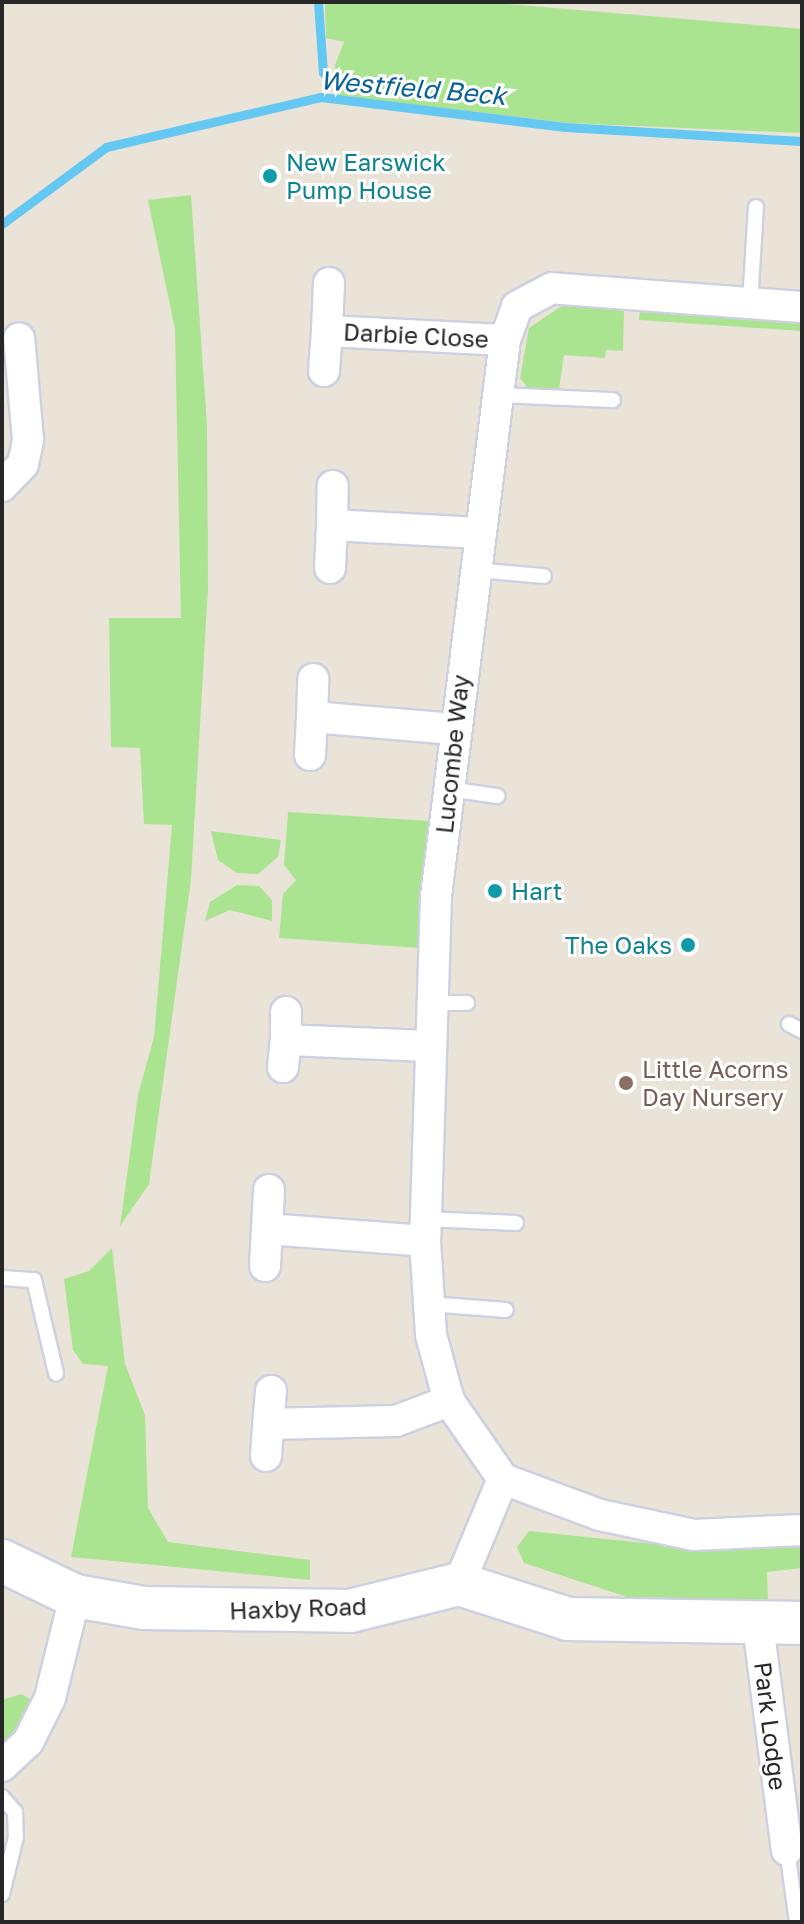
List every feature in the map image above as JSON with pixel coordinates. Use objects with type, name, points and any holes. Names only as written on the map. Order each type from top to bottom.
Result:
[{"type":"street","name":"Darbie Close","points":[[324,371],[329,283]]},
{"type":"street","name":"Lucombe Way","points":[[503,1479],[449,1401],[429,1304],[425,1230],[430,1046],[448,789],[475,570],[501,395],[505,340],[517,307],[540,289],[802,307]]},
{"type":"street","name":"Darbie Close","points":[[327,331],[505,340]]},
{"type":"street","points":[[2,486],[23,464],[28,440],[19,338]]},
{"type":"street","points":[[330,568],[333,486]]},
{"type":"street","points":[[332,525],[480,533]]},
{"type":"street","points":[[310,755],[313,679]]},
{"type":"street","points":[[312,717],[454,729]]},
{"type":"street","points":[[285,1039],[430,1046]]},
{"type":"street","points":[[265,1266],[269,1190]]},
{"type":"street","points":[[267,1229],[425,1230]]},
{"type":"street","points":[[266,1456],[271,1391]]},
{"type":"street","points":[[268,1424],[396,1421],[449,1401]]},
{"type":"street","points":[[459,1584],[503,1479],[600,1515],[694,1535],[802,1530]]},
{"type":"street","name":"Haxby Road","points":[[2,1561],[75,1596],[144,1608],[320,1612],[459,1584],[568,1619],[758,1625],[802,1623]]},
{"type":"street","points":[[2,1766],[28,1742],[50,1698],[75,1596]]},
{"type":"street","name":"Park Lodge","points":[[758,1625],[787,1850]]},
{"type":"lane","points":[[750,304],[756,207]]},
{"type":"lane","points":[[501,395],[613,400]]},
{"type":"lane","points":[[475,570],[544,576]]},
{"type":"lane","points":[[448,789],[497,796]]},
{"type":"lane","points":[[433,1003],[467,1003]]},
{"type":"lane","points":[[425,1230],[516,1223]]},
{"type":"lane","points":[[2,1278],[34,1280],[56,1373]]},
{"type":"lane","points":[[429,1304],[506,1310]]},
{"type":"lane","points":[[2,1797],[15,1812],[16,1837],[2,1894]]},
{"type":"lane","name":"Park Lodge","points":[[787,1850],[797,1922]]},
{"type":"green space","points":[[325,2],[484,2],[802,29],[802,133],[568,123],[336,95],[335,65],[344,42],[326,38]]},
{"type":"green space","points":[[191,195],[207,425],[208,588],[191,880],[149,1184],[120,1226],[138,1095],[154,1037],[172,825],[144,824],[140,748],[111,747],[109,618],[181,618],[175,329],[148,200]]},
{"type":"green space","points":[[563,305],[624,309],[623,351],[606,350],[605,358],[564,355],[559,389],[528,388],[520,378],[529,328]]},
{"type":"green space","points":[[640,308],[802,320],[802,331],[639,320]]},
{"type":"green space","points":[[288,812],[445,822],[434,949],[279,938],[283,894],[296,880],[284,865]]},
{"type":"green space","points":[[211,831],[281,840],[278,857],[258,874],[237,873],[218,860]]},
{"type":"green space","points":[[237,885],[259,886],[272,900],[272,921],[230,910],[205,921],[210,902]]},
{"type":"green space","points":[[112,1248],[125,1364],[145,1415],[148,1508],[168,1542],[310,1560],[310,1580],[71,1557],[108,1366],[83,1364],[73,1350],[64,1279],[89,1271]]},
{"type":"green space","points":[[529,1531],[703,1549],[802,1544],[802,1568],[767,1572],[768,1601],[633,1599],[524,1563],[517,1547]]},
{"type":"green space","points":[[21,1694],[32,1700],[28,1715],[2,1749],[2,1700]]},
{"type":"waterway","points":[[318,2],[323,73]]},
{"type":"waterway","name":"Westfield Beck","points":[[2,224],[106,147],[321,97],[565,127],[802,141]]},
{"type":"place","name":"New Earswick Pump House","points":[[270,176]]},
{"type":"place","name":"Hart","points":[[495,891]]},
{"type":"place","name":"The Oaks","points":[[688,945]]},
{"type":"place","name":"Little Acorns Day Nursery","points":[[626,1083]]}]
